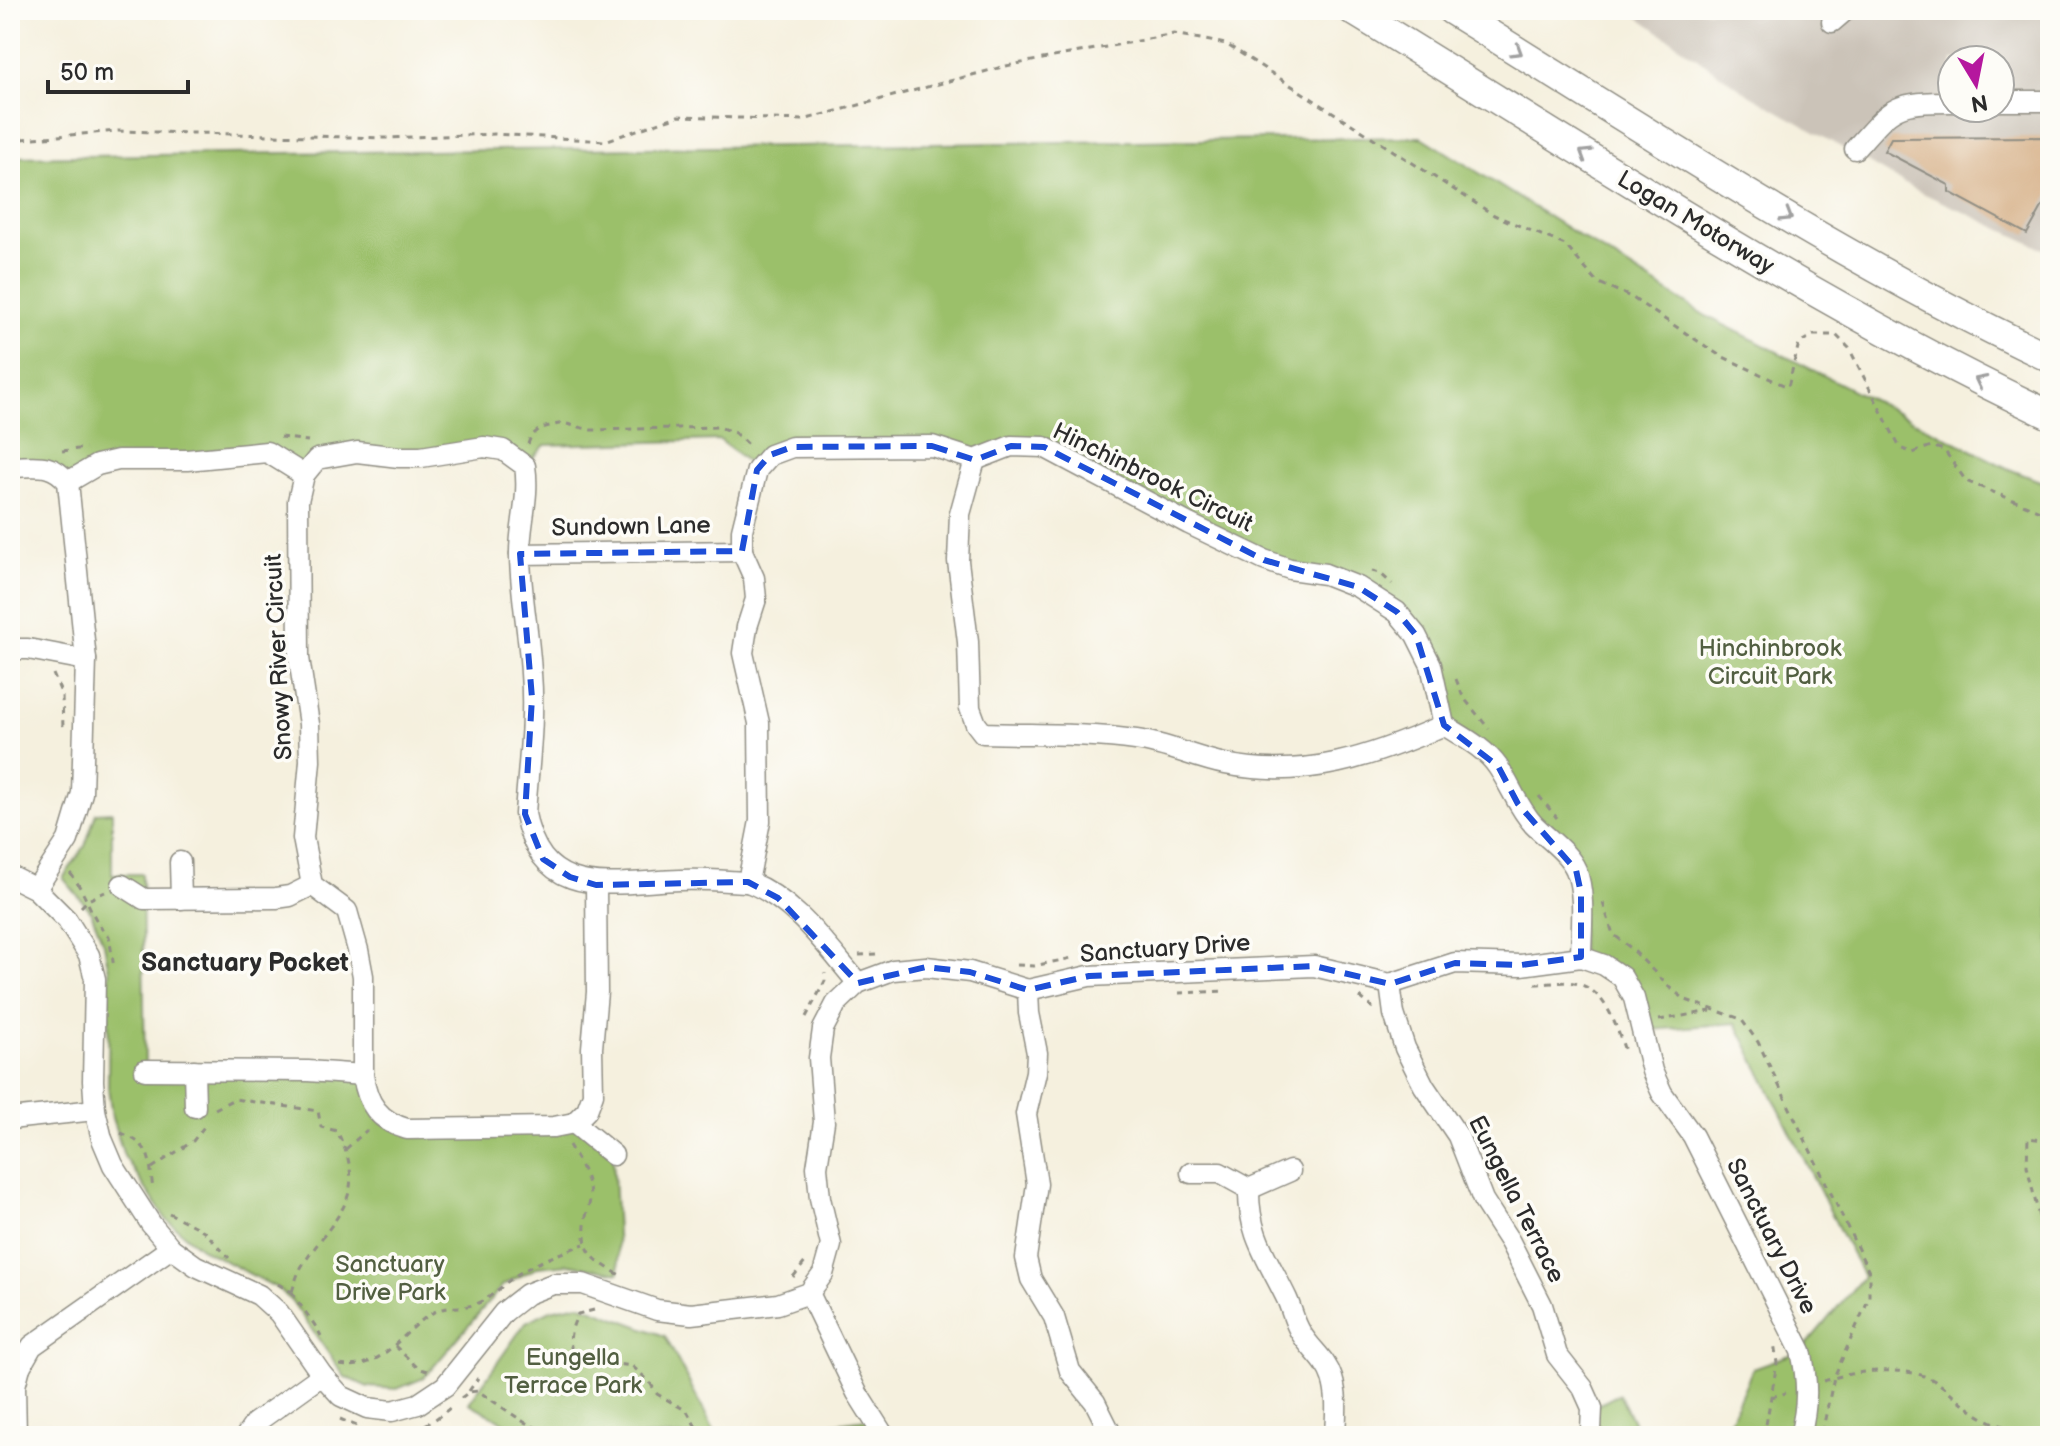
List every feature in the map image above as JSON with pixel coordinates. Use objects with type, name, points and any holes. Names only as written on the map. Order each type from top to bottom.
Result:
[{"type":"highway","name":"Logan Motorway","points":[[1352,10],[1816,295],[2050,415]]},
{"type":"highway","points":[[1451,10],[1868,264],[1965,317],[2050,358]]},
{"type":"street","points":[[2016,101],[2050,101]]},
{"type":"street","points":[[1855,149],[1895,108],[1911,102],[1936,102]]},
{"type":"street","points":[[748,882],[760,821],[759,723],[743,653],[756,599],[754,578],[742,551],[742,530],[757,470],[770,455],[792,447],[932,446],[975,460],[960,514],[958,561],[968,642],[970,708],[983,733],[1131,739],[1242,767],[1301,767],[1339,764],[1385,751],[1444,725],[1486,752],[1498,766],[1526,814],[1576,870],[1581,893],[1581,957],[1521,965],[1455,963],[1390,984]]},
{"type":"street","name":"Hinchinbrook Circuit","points":[[975,460],[1011,446],[1044,447],[1264,560],[1290,569],[1325,574],[1358,587],[1397,612],[1416,635],[1431,665],[1444,725]]},
{"type":"street","points":[[68,482],[97,465],[118,460],[187,460],[267,452],[304,475],[317,459],[357,452],[421,457],[484,447],[503,450],[525,466],[527,500],[520,528],[521,600],[531,672],[525,814],[529,836],[543,859],[570,877],[596,885],[680,880],[748,882],[778,898],[858,983]]},
{"type":"street","points":[[10,467],[50,467],[68,482],[86,660],[82,793],[68,840],[36,889]]},
{"type":"street","name":"Snowy River Circuit","points":[[304,475],[298,501],[299,658],[309,724],[303,838],[312,885]]},
{"type":"street","name":"Sundown Lane","points":[[520,554],[742,551]]},
{"type":"street","points":[[10,649],[28,649],[86,660]]},
{"type":"street","points":[[180,862],[181,899]]},
{"type":"street","points":[[10,876],[36,889],[67,920],[89,955],[95,979],[95,1110],[102,1139],[113,1165],[171,1248],[196,1266],[259,1295],[328,1367],[341,1396],[367,1408],[392,1411],[418,1404],[445,1386],[504,1312],[527,1294],[553,1284],[583,1284],[657,1310],[691,1314],[778,1304],[809,1293],[823,1274],[831,1245],[820,1198],[817,1167],[824,1122],[819,1058],[823,1029],[836,1004],[858,983],[893,970],[926,967],[970,972],[1028,990],[1037,1053],[1026,1114],[1037,1184],[1026,1258],[1031,1279],[1054,1317],[1070,1371],[1095,1402],[1112,1436]]},
{"type":"street","points":[[122,885],[144,899],[181,899],[276,898],[290,896],[312,885],[347,911],[363,976],[365,1092],[390,1124],[407,1129],[564,1125],[587,1110],[593,1094],[592,1048],[597,992],[596,885]]},
{"type":"street","name":"Sanctuary Drive","points":[[1581,957],[1604,965],[1622,977],[1634,998],[1652,1071],[1662,1093],[1693,1136],[1801,1351],[1808,1387],[1808,1408],[1800,1436]]},
{"type":"street","name":"Sanctuary Drive","points":[[1028,990],[1089,976],[1314,966],[1390,984]]},
{"type":"street","name":"Eungella Terrace","points":[[1390,984],[1394,1014],[1417,1074],[1458,1136],[1483,1200],[1510,1242],[1542,1305],[1557,1355],[1583,1388],[1592,1408],[1591,1431],[1587,1436]]},
{"type":"street","points":[[145,1070],[308,1071],[363,1075]]},
{"type":"street","points":[[194,1070],[195,1107]]},
{"type":"street","points":[[10,1119],[95,1110]]},
{"type":"street","points":[[564,1125],[613,1155]]},
{"type":"street","points":[[1249,1189],[1290,1171]]},
{"type":"street","points":[[1191,1173],[1220,1173],[1249,1189]]},
{"type":"street","points":[[1249,1189],[1248,1212],[1252,1229],[1288,1302],[1296,1326],[1323,1357],[1332,1378],[1337,1398],[1335,1435]]},
{"type":"street","points":[[16,1436],[15,1365],[32,1346],[171,1248]]},
{"type":"street","points":[[809,1293],[857,1393],[884,1436]]},
{"type":"street","points":[[246,1436],[255,1423],[328,1367]]},
{"type":"path","points":[[10,140],[118,131],[385,138],[495,134],[605,141],[678,116],[803,120],[1006,66],[1174,34],[1226,44],[1494,215],[1565,245],[1597,282],[1631,297],[1719,355],[1788,387],[1799,343],[1813,335],[1836,335],[1849,348],[1900,448],[1913,453],[1931,446],[1944,450],[1966,481],[2050,515]]},
{"type":"path","points":[[520,441],[530,444],[531,436],[541,428],[563,423],[591,430],[719,427],[735,433],[752,449],[762,445]]},
{"type":"path","points":[[273,437],[316,443]]},
{"type":"path","points":[[57,450],[97,446]]},
{"type":"path","points":[[1362,569],[1380,573],[1399,589]]},
{"type":"path","points":[[1451,670],[1463,697],[1495,736]]},
{"type":"path","points":[[1536,792],[1559,820]]},
{"type":"path","points":[[1601,894],[1606,920],[1613,934],[1670,988],[1686,1000],[1711,1011],[1741,1019],[1758,1042],[1869,1272],[1869,1298],[1834,1377],[1820,1436]]},
{"type":"path","points":[[805,1025],[807,1013],[825,981],[825,969],[837,958],[850,953],[865,956],[880,954]]},
{"type":"path","points":[[1012,964],[1034,966],[1072,958],[1076,979]]},
{"type":"path","points":[[1530,984],[1572,983],[1588,987],[1602,999],[1617,1026],[1627,1056]]},
{"type":"path","points":[[1179,993],[1237,990]]},
{"type":"path","points":[[1347,993],[1361,997],[1378,1012],[1394,1014]]},
{"type":"path","points":[[1617,1026],[1711,1011]]},
{"type":"path","points":[[150,1168],[193,1141],[217,1107],[234,1099],[318,1111],[321,1127],[337,1131],[351,1169],[344,1210],[301,1266],[292,1292],[315,1323],[324,1343]]},
{"type":"path","points":[[346,1149],[381,1116]]},
{"type":"path","points":[[564,1125],[564,1137],[583,1169],[590,1197],[584,1244],[600,1264],[631,1280]]},
{"type":"path","points":[[2050,1141],[2028,1138],[2027,1166],[2050,1263]]},
{"type":"path","points":[[328,1367],[353,1367],[373,1361],[395,1346],[431,1313],[442,1308],[475,1305],[540,1262],[584,1244]]},
{"type":"path","points":[[787,1280],[807,1259],[809,1250]]},
{"type":"path","points":[[594,1305],[602,1311],[589,1310],[578,1314],[571,1329],[569,1344],[574,1356],[632,1366],[649,1381],[657,1394],[687,1411],[701,1436]]},
{"type":"path","points":[[1764,1436],[1777,1363],[1774,1341]]},
{"type":"path","points":[[395,1346],[418,1368],[429,1371],[460,1400],[482,1372]]},
{"type":"path","points":[[1771,1397],[1834,1377],[1894,1370],[1915,1372],[1935,1380],[1986,1419],[2035,1436]]},
{"type":"path","points":[[469,1392],[478,1391],[524,1422],[554,1436]]},
{"type":"highlighted area","points":[[932,446],[975,460],[1011,446],[1044,447],[1264,560],[1358,587],[1397,612],[1416,635],[1444,725],[1498,766],[1518,804],[1576,870],[1581,893],[1581,957],[1521,965],[1455,963],[1390,984],[1314,966],[1089,976],[1028,990],[970,972],[926,967],[858,983],[778,898],[748,882],[596,885],[570,877],[543,859],[525,814],[532,698],[520,554],[742,551],[757,470],[770,455],[792,447]]},
{"type":"shaded area","points":[[1628,10],[2050,10],[2050,252],[1912,188],[1747,93]]},
{"type":"green space","name":"Hinchinbrook Circuit Park","points":[[1422,137],[1706,316],[2009,469],[2050,485],[2050,1436],[1699,1436],[1730,1420],[1753,1368],[1801,1351],[1863,1277],[1736,1023],[1640,1031],[1634,998],[1581,957],[1581,893],[1498,766],[1444,725],[1431,665],[1397,611],[1290,569],[1044,447],[954,452],[792,447],[757,470],[720,440],[545,445],[525,466],[515,457],[357,452],[304,475],[267,452],[118,460],[68,482],[10,467],[10,157]]},
{"type":"green space","name":"Sanctuary Drive Park","points":[[112,812],[112,874],[142,874],[145,1070],[363,1075],[390,1124],[574,1123],[613,1155],[619,1273],[569,1264],[538,1267],[503,1285],[424,1378],[397,1389],[368,1387],[345,1377],[291,1300],[275,1287],[200,1248],[166,1219],[124,1156],[112,1118],[108,1087],[109,971],[104,944],[90,910],[63,878],[85,846],[96,813]]},
{"type":"green space","name":"Eungella Terrace Park","points":[[579,1304],[665,1336],[717,1436],[529,1436],[469,1403],[526,1322],[551,1310]]},
{"type":"green space","points":[[1619,1394],[1640,1436],[1587,1436],[1592,1408]]},
{"type":"green space","points":[[873,1418],[884,1436],[744,1436]]},
{"type":"building","points":[[2050,137],[2050,193],[2027,234],[1949,192],[1949,185],[1884,151],[1891,138]]},
{"type":"district","name":"Sanctuary Pocket","points":[[245,962]]}]
